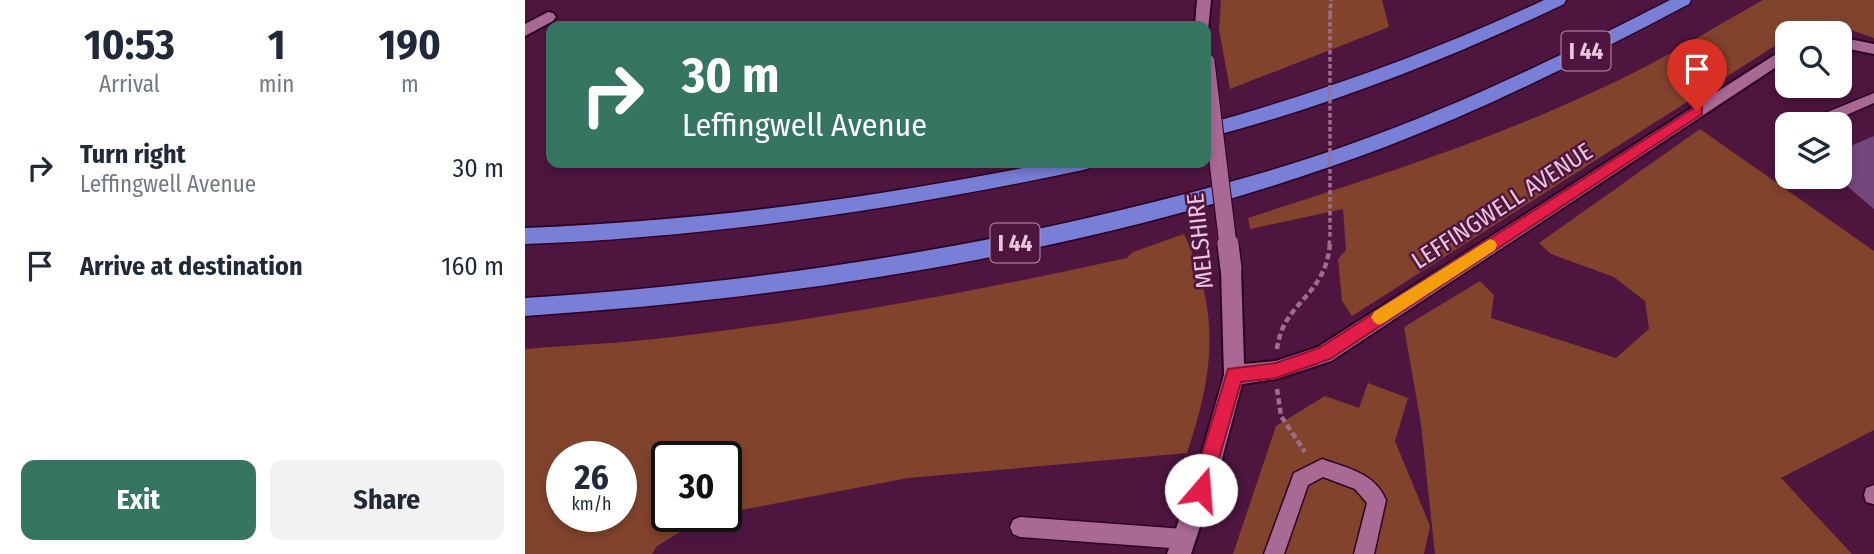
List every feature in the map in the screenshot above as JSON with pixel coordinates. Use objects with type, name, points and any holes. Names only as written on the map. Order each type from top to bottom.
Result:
[{"type":"highway","name":"I 44","points":[[1211,129],[1357,85],[1459,45],[1558,0]]},
{"type":"highway","name":"I 44","points":[[525,307],[611,303],[774,285],[893,267],[1085,228],[1189,201],[1366,146],[1470,105],[1563,63],[1683,0]]},
{"type":"highway","points":[[525,236],[687,227],[837,209],[979,185],[1059,168]]},
{"type":"street","points":[[1203,21],[1204,0]]},
{"type":"street","points":[[525,31],[548,17]]},
{"type":"street","points":[[1852,45],[1874,49]]},
{"type":"street","name":"LEFFINGWELL AVENUE","points":[[1234,375],[1276,370],[1324,354],[1775,60]]},
{"type":"street","name":"MELSHIRE","points":[[1182,546],[1234,375],[1230,269],[1211,105]]},
{"type":"lane","points":[[1841,112],[1874,98]]},
{"type":"lane","points":[[1274,554],[1301,479],[1322,468],[1361,482],[1377,500],[1364,554]]},
{"type":"lane","points":[[1020,527],[1182,546]]},
{"type":"path","points":[[1277,334],[1284,320],[1316,285],[1329,256],[1331,0]]},
{"type":"path","points":[[1277,408],[1281,420],[1319,469]]},
{"type":"shaded area","points":[[1221,0],[1382,0],[1389,27],[1230,89],[1219,30]]},
{"type":"shaded area","points":[[1763,0],[1874,0],[1874,38],[1852,30],[1852,21],[1775,21],[1775,46],[1352,316],[1342,301],[1338,259],[1346,250],[1343,209],[1250,229],[1248,218],[1428,158],[1517,125],[1604,87]]},
{"type":"shaded area","points":[[1700,129],[1775,182],[1775,189],[1786,189],[1874,251],[1874,430],[1781,478],[1852,554],[1435,554],[1421,424],[1404,327],[1480,281],[1494,295],[1491,318],[1616,358],[1649,329],[1645,301],[1614,277],[1551,254],[1539,243]]},
{"type":"shaded area","points":[[1184,234],[1196,263],[1208,317],[1208,369],[1187,453],[908,478],[742,510],[742,441],[651,441],[651,532],[680,532],[657,546],[652,554],[525,554],[525,349],[673,337],[844,313],[958,293],[1127,258],[1133,252]]},
{"type":"shaded area","points":[[1368,383],[1408,398],[1395,441],[1430,526],[1424,554],[1233,554],[1276,426],[1325,396],[1359,408]]},
{"type":"building","points":[[1874,136],[1874,209],[1851,189],[1852,145]]},
{"type":"slow traffic","points":[[1379,317],[1490,245]]},
{"type":"route","points":[[1201,490],[1234,375],[1276,370],[1324,354],[1697,111]]}]
